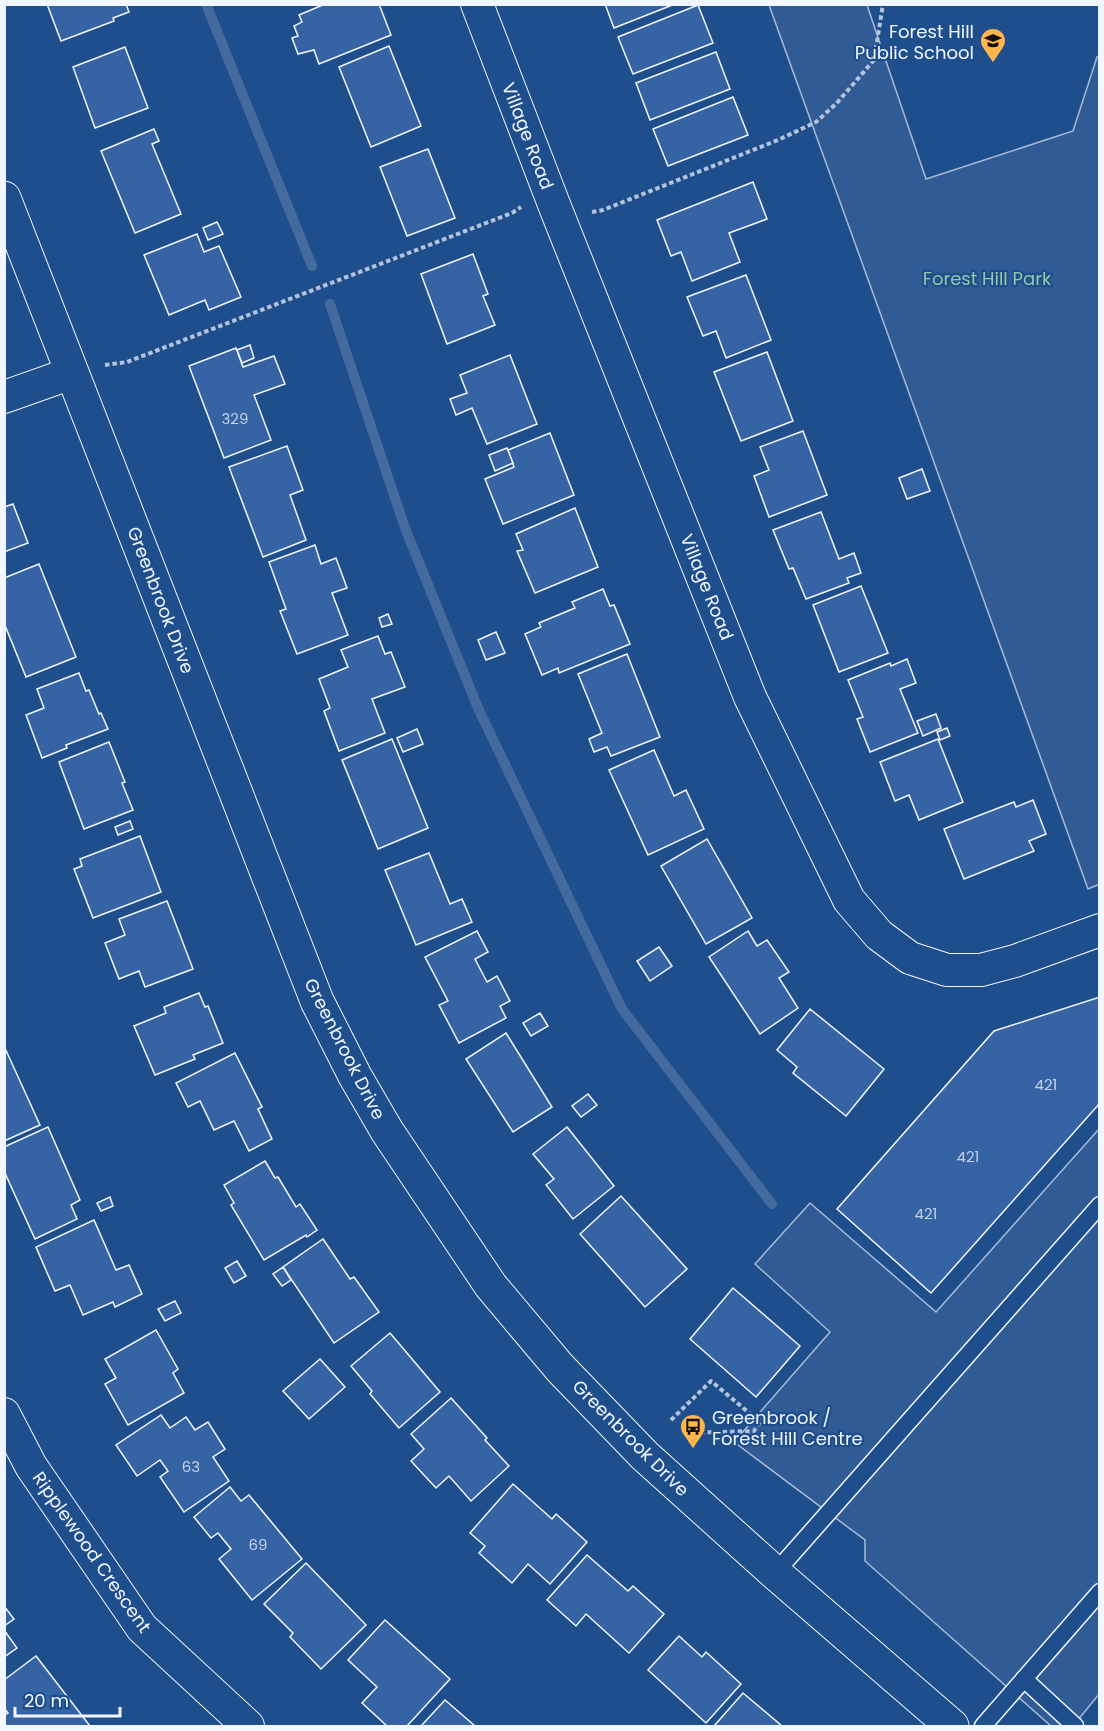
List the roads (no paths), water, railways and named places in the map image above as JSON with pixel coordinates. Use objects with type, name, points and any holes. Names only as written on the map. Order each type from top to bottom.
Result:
[{"type":"street","name":"Village Road","points":[[477,4],[555,207],[750,696],[849,900],[879,935],[910,958],[947,970],[981,970],[1004,964],[1100,930]]},
{"type":"street","name":"Greenbrook Drive","points":[[4,198],[317,1001],[355,1076],[387,1131],[490,1286],[560,1368],[645,1456],[775,1573],[952,1726]]},
{"type":"street","points":[[4,397],[72,373]]},
{"type":"street","name":"Ripplewood Crescent","points":[[4,1414],[31,1466],[142,1628],[248,1726]]},
{"type":"lane","points":[[775,1573],[1100,1205]]},
{"type":"lane","points":[[983,1726],[1100,1592]]},
{"type":"lane","points":[[1024,1679],[1075,1726]]},
{"type":"waterway","points":[[206,4],[312,266]]},
{"type":"waterway","points":[[330,304],[405,528],[478,708],[622,1009],[772,1204]]},
{"type":"place","name":"Forest Hill Public School","points":[[993,64]]},
{"type":"place","name":"Greenbrook / Forest Hill Centre","points":[[693,1450]]},
{"type":"park label","name":"Forest Hill Park","points":[[987,278]]}]
